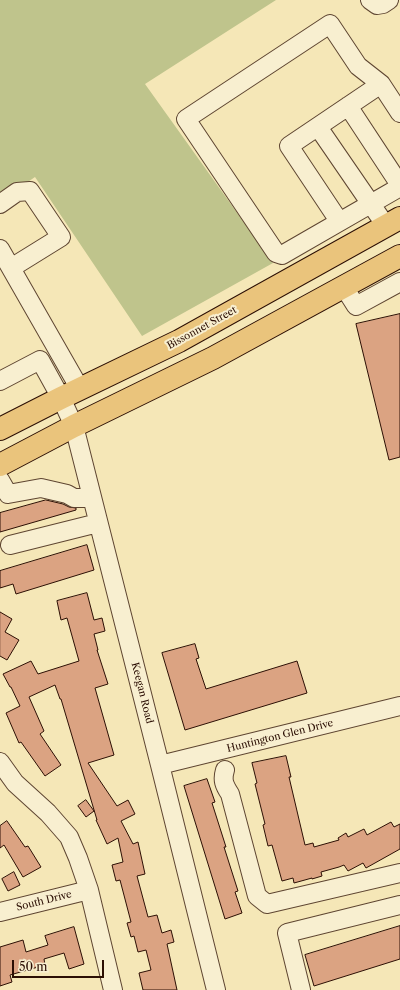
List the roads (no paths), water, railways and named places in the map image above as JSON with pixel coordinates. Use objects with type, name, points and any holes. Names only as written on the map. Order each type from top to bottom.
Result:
[{"type":"main road","name":"Bissonnet Street","points":[[0,429],[179,341],[393,222]]},
{"type":"main road","points":[[0,464],[74,426],[214,358],[400,256]]},
{"type":"main road","points":[[259,297],[275,325]]},
{"type":"street","points":[[370,0],[377,5],[383,4],[389,0]]},
{"type":"street","points":[[348,106],[400,186],[282,255],[276,253],[186,119],[330,24],[358,66],[381,84],[400,113]]},
{"type":"street","points":[[339,221],[289,146],[381,84]]},
{"type":"street","points":[[318,127],[371,203],[393,222]]},
{"type":"street","points":[[0,204],[17,192],[30,190],[61,237],[11,268]]},
{"type":"street","points":[[299,245],[312,267]]},
{"type":"street","points":[[0,249],[11,268],[71,394]]},
{"type":"street","points":[[344,287],[356,306],[400,282]]},
{"type":"street","points":[[0,381],[40,360],[71,394]]},
{"type":"street","name":"Keegan Road","points":[[71,394],[74,426],[216,990]]},
{"type":"street","points":[[0,480],[8,494],[41,488],[67,494],[74,498],[82,498],[91,495]]},
{"type":"street","points":[[10,544],[98,523]]},
{"type":"street","name":"Huntington Glen Drive","points":[[160,765],[400,706]]},
{"type":"street","points":[[220,751],[225,770],[230,776],[232,785],[230,794],[257,896],[267,904],[400,872]]},
{"type":"street","points":[[0,762],[15,784],[48,813],[69,837],[89,890],[113,990]]},
{"type":"street","name":"South Drive","points":[[0,912],[89,890]]},
{"type":"street","points":[[301,990],[287,933],[400,905]]}]
